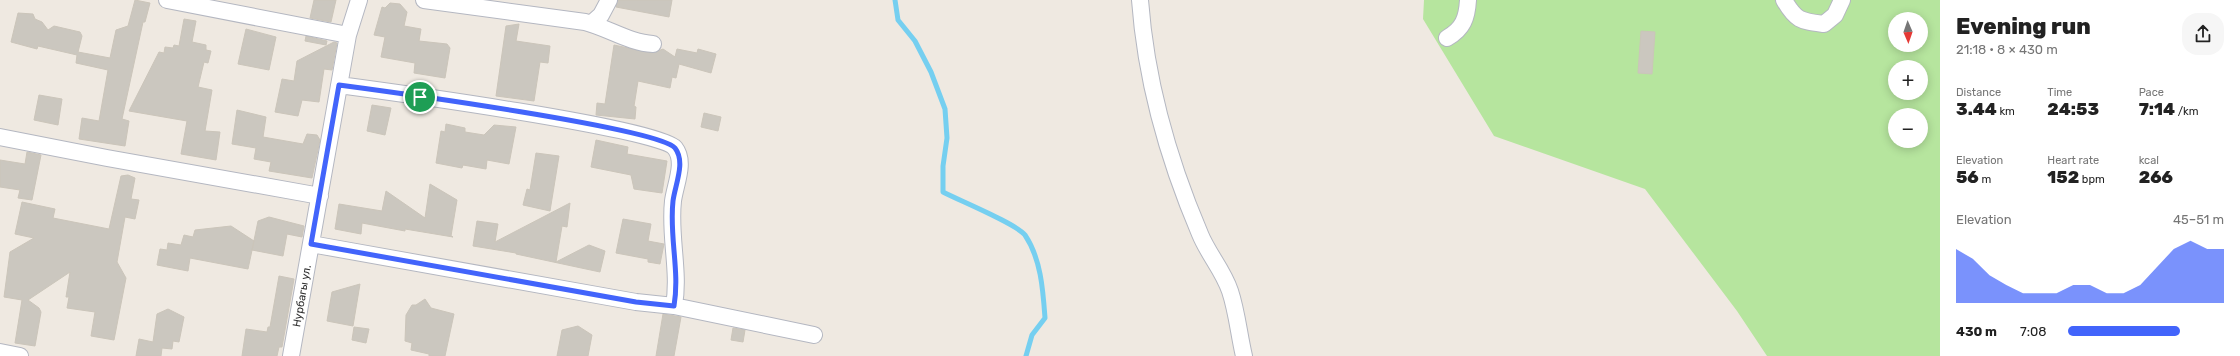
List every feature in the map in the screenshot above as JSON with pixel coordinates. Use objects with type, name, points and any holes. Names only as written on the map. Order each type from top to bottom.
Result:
[{"type":"street","points":[[167,0],[348,35]]},
{"type":"street","name":"Нурбагы ул.","points":[[291,356],[348,35],[359,0]]},
{"type":"street","points":[[424,0],[592,23],[643,44],[653,44]]},
{"type":"street","points":[[592,23],[601,15],[609,0]]},
{"type":"street","points":[[1140,0],[1147,63],[1164,139],[1201,236],[1218,263],[1230,290],[1244,356]]},
{"type":"street","points":[[1447,38],[1462,26],[1467,14],[1468,0]]},
{"type":"street","points":[[1784,0],[1793,16],[1807,22],[1824,24],[1835,14],[1842,0]]},
{"type":"street","points":[[339,85],[592,125],[639,134],[668,142],[675,148],[680,164],[672,213],[673,244],[677,274],[674,306]]},
{"type":"street","points":[[0,137],[107,158],[320,196]]},
{"type":"street","points":[[311,244],[636,302],[674,306],[701,314],[814,335]]},
{"type":"street","points":[[0,352],[20,356]]},
{"type":"green space","points":[[1424,0],[1940,0],[1940,356],[1767,356],[1737,311],[1645,189],[1494,136],[1423,19]]},
{"type":"building","points":[[135,0],[150,3],[145,22],[143,22],[122,119],[129,121],[125,146],[79,139],[82,118],[99,121],[108,70],[76,63],[77,55],[38,46],[37,49],[11,42],[18,13],[33,14],[35,19],[42,22],[48,30],[54,26],[80,32],[82,36],[78,52],[110,58],[116,30],[128,26]]},
{"type":"building","points":[[314,0],[336,0],[331,22],[310,18]]},
{"type":"building","points":[[618,0],[672,0],[669,17],[616,7]]},
{"type":"building","points":[[390,3],[400,4],[407,12],[404,26],[421,29],[419,41],[447,44],[450,48],[445,78],[414,73],[415,63],[381,57],[385,37],[374,35],[382,7],[385,8]]},
{"type":"building","points":[[184,19],[196,21],[192,42],[206,45],[206,50],[211,51],[208,63],[204,62],[198,87],[212,90],[205,131],[220,132],[216,160],[181,154],[187,121],[129,111],[159,52],[164,53],[165,47],[173,48],[174,45],[179,46]]},
{"type":"building","points":[[519,24],[516,41],[550,46],[548,63],[540,62],[534,101],[496,96],[506,26]]},
{"type":"building","points":[[246,29],[276,37],[269,70],[238,64]]},
{"type":"building","points":[[1641,31],[1655,32],[1652,74],[1638,73]]},
{"type":"building","points":[[306,36],[327,41],[326,45],[305,41]]},
{"type":"building","points":[[334,42],[337,43],[332,70],[324,69],[319,102],[302,100],[298,116],[275,112],[282,79],[294,81],[297,61]]},
{"type":"building","points":[[614,45],[652,53],[663,49],[675,57],[677,49],[697,53],[698,49],[716,54],[711,73],[679,64],[676,78],[672,77],[670,88],[638,81],[634,106],[636,107],[635,119],[596,115],[597,103],[605,104]]},
{"type":"building","points":[[39,95],[62,99],[58,125],[34,120]]},
{"type":"building","points":[[372,105],[391,108],[385,135],[367,131]]},
{"type":"building","points":[[237,110],[266,117],[263,137],[303,144],[307,134],[317,135],[320,140],[312,178],[269,171],[271,162],[254,159],[256,148],[232,144]]},
{"type":"building","points":[[704,113],[721,117],[718,131],[701,127]]},
{"type":"building","points":[[446,124],[465,128],[465,132],[484,135],[494,125],[516,127],[509,164],[487,160],[486,169],[463,165],[462,168],[436,163],[441,131],[445,132]]},
{"type":"building","points":[[596,140],[628,147],[627,154],[667,161],[662,193],[634,189],[631,175],[591,167]]},
{"type":"building","points":[[27,152],[41,155],[32,200],[18,198],[20,190],[0,187],[0,160],[25,164]]},
{"type":"building","points":[[536,153],[559,156],[550,211],[523,205],[527,189],[530,190]]},
{"type":"building","points":[[128,175],[135,178],[131,199],[139,200],[135,219],[125,217],[117,262],[126,278],[114,340],[91,336],[95,312],[67,308],[69,297],[66,297],[70,272],[28,300],[39,308],[41,312],[35,346],[15,343],[22,300],[4,297],[10,252],[34,238],[15,234],[22,202],[55,209],[53,218],[109,229],[121,176]]},
{"type":"building","points":[[430,184],[457,200],[451,236],[453,237],[405,229],[405,231],[362,223],[361,234],[335,229],[339,204],[382,211],[386,191],[425,218]]},
{"type":"building","points":[[570,203],[567,227],[562,226],[556,262],[589,245],[605,251],[600,272],[516,253],[473,246],[477,221],[498,224],[495,242]]},
{"type":"building","points":[[269,217],[304,226],[302,237],[287,234],[283,256],[252,250],[258,221]]},
{"type":"building","points":[[623,219],[651,224],[648,241],[664,244],[660,264],[648,262],[648,259],[616,253]]},
{"type":"building","points":[[231,226],[254,241],[248,269],[190,258],[188,271],[157,265],[160,249],[167,250],[168,243],[181,245],[184,235],[193,237],[195,230]]},
{"type":"building","points":[[279,276],[294,279],[282,347],[279,347],[277,356],[242,356],[246,329],[267,332],[268,327],[270,327]]},
{"type":"building","points":[[360,284],[353,326],[327,321],[332,292]]},
{"type":"building","points":[[425,299],[431,308],[454,314],[445,356],[429,356],[429,354],[411,350],[412,343],[405,341],[406,315],[412,305],[416,305]]},
{"type":"building","points":[[168,309],[184,317],[179,342],[173,341],[172,349],[162,348],[161,356],[136,356],[139,339],[153,342],[157,314]]},
{"type":"building","points":[[663,314],[681,317],[674,356],[656,356]]},
{"type":"building","points":[[578,326],[592,335],[588,356],[557,356],[562,330]]},
{"type":"building","points":[[354,327],[369,329],[366,343],[352,340]]},
{"type":"building","points":[[733,328],[745,330],[743,342],[731,340]]},
{"type":"waterway","points":[[895,0],[898,20],[915,41],[931,72],[945,109],[947,138],[943,166],[943,192],[1020,230],[1025,235],[1035,254],[1042,286],[1045,318],[1032,335],[1026,356]]},
{"type":"route","points":[[339,85],[420,97],[592,125],[639,134],[668,142],[675,148],[679,156],[680,164],[672,213],[673,244],[677,274],[674,306],[636,302],[311,244],[339,85]]}]
